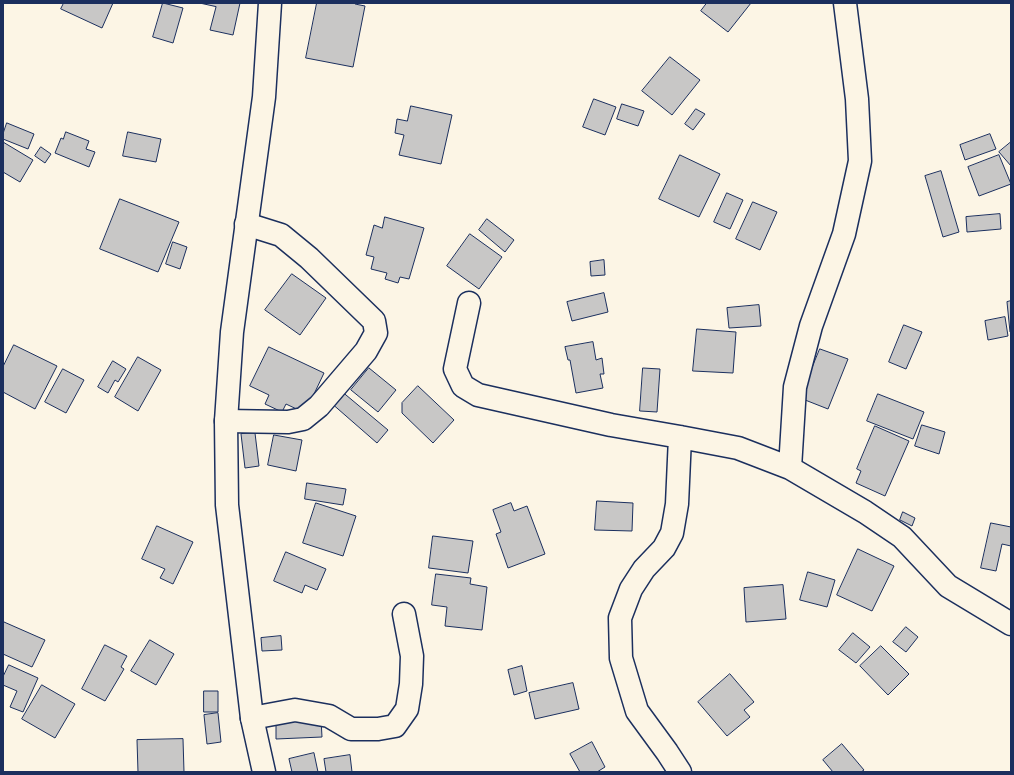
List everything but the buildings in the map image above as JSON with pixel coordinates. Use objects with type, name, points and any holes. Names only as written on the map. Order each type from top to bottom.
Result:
[{"type":"street","points":[[264,772],[252,718],[226,505],[226,422],[232,332],[264,97],[270,3]]},
{"type":"street","points":[[790,468],[795,387],[810,326],[844,234],[860,161],[857,100],[845,3]]},
{"type":"street","points":[[226,422],[288,422],[303,419],[324,401],[366,351],[376,333],[374,321],[309,258],[281,235],[246,224]]},
{"type":"street","points":[[469,303],[455,369],[462,386],[478,395],[611,425],[680,436],[738,448],[790,468],[865,512],[902,537],[948,586],[1011,624]]},
{"type":"street","points":[[680,436],[677,504],[672,533],[664,548],[644,569],[631,589],[620,618],[621,658],[637,711],[680,772]]},
{"type":"street","points":[[252,718],[295,710],[329,716],[351,730],[378,729],[394,726],[407,709],[411,684],[412,656],[404,614]]}]
